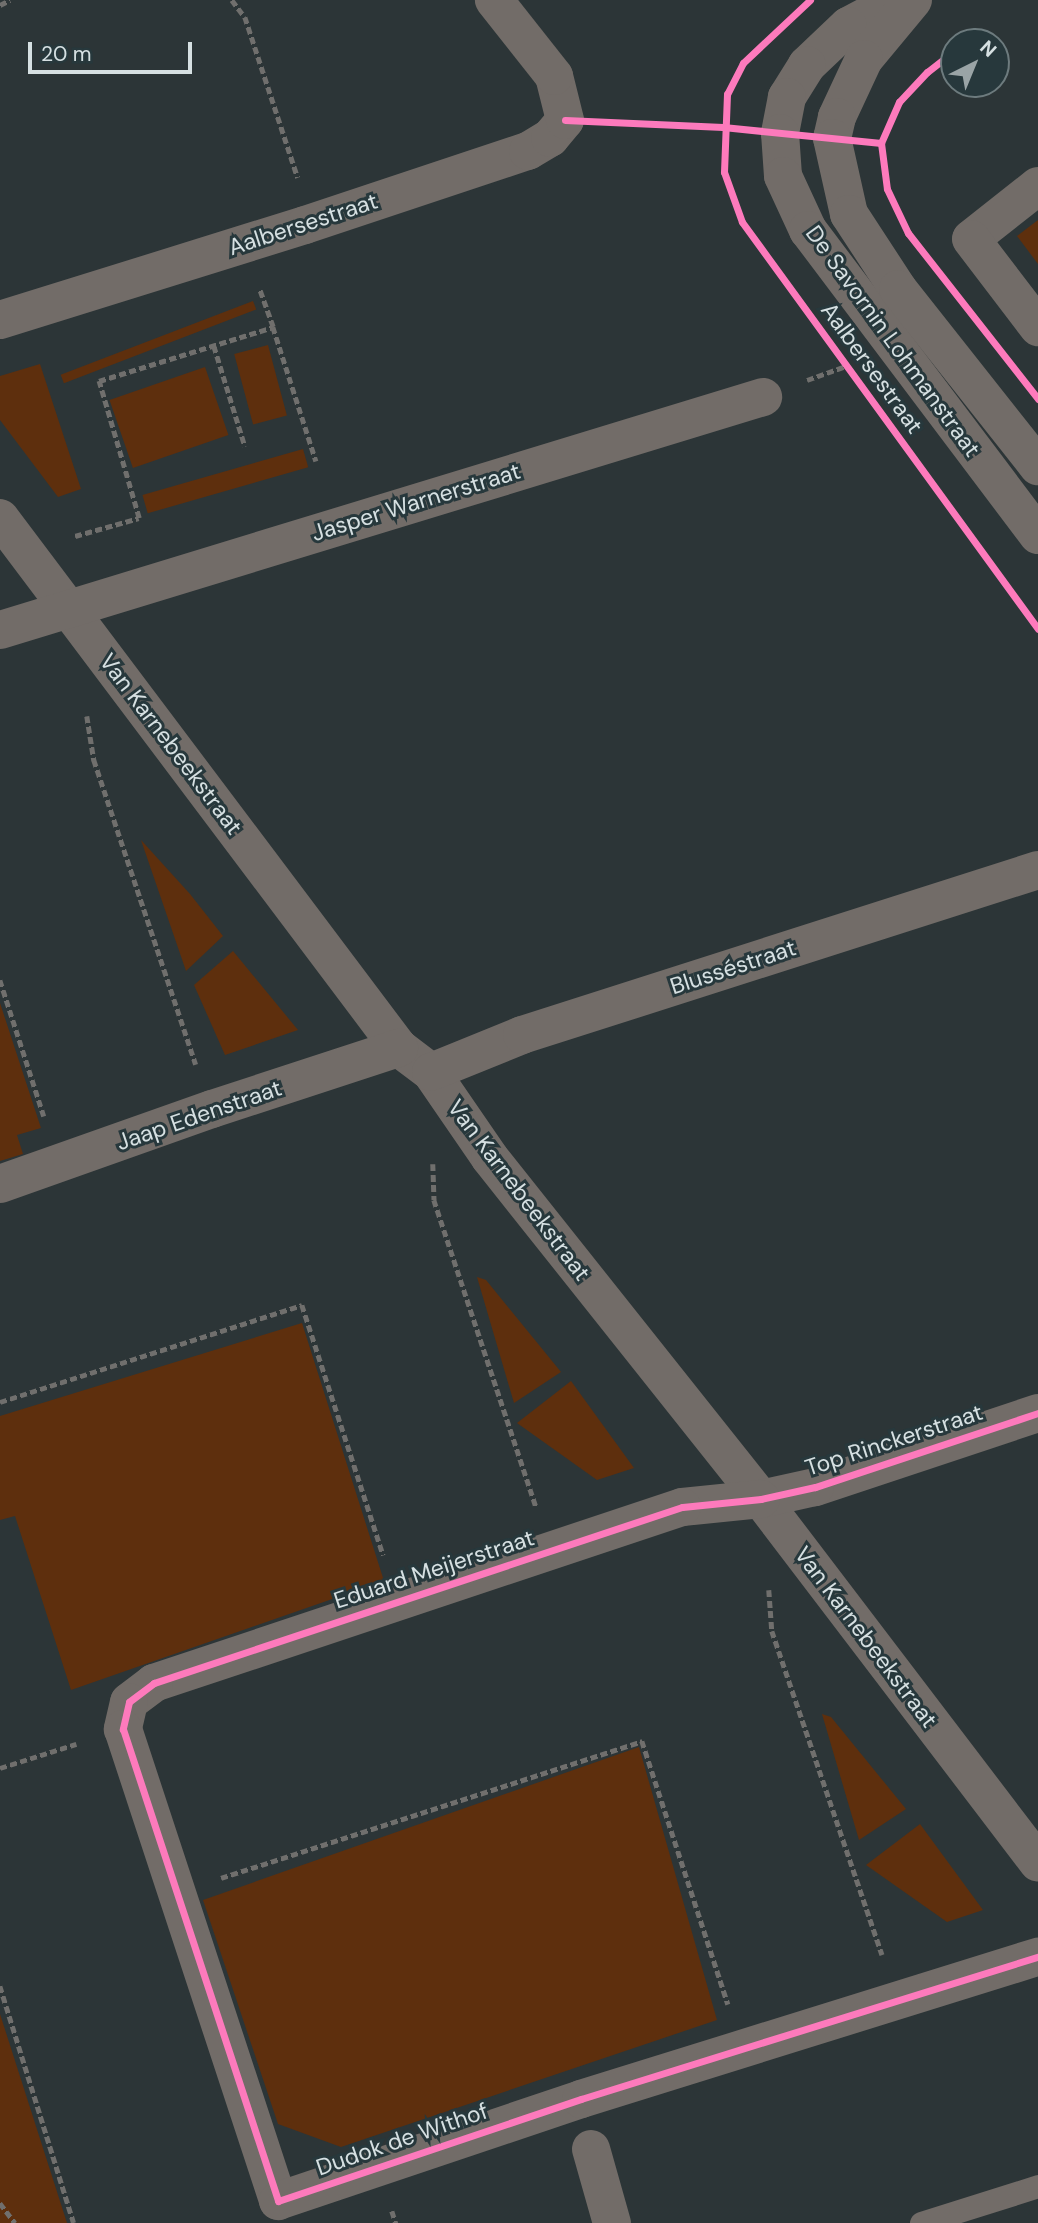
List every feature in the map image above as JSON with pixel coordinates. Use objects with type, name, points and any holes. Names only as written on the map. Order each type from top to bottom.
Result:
[{"type":"street","name":"Aalbersestraat","points":[[0,320],[312,222],[528,150],[550,138],[565,120],[554,76],[494,0]]},
{"type":"street","name":"De Savornin Lohmanstraat","points":[[897,0],[848,26],[807,65],[787,97],[780,133],[783,176],[807,230],[1038,535]]},
{"type":"street","name":"De Savornin Lohmanstraat","points":[[913,0],[864,59],[837,117],[832,138],[849,214],[898,289],[1038,466]]},
{"type":"street","points":[[1038,186],[971,239],[1038,327]]},
{"type":"street","name":"Jasper Warnerstraat","points":[[0,630],[763,397]]},
{"type":"street","name":"Van Karnebeekstraat","points":[[0,518],[399,1048],[431,1072],[490,1158],[761,1499],[1038,1863]]},
{"type":"street","name":"Blusséstraat","points":[[431,1072],[522,1035],[1038,870]]},
{"type":"street","name":"Jaap Edenstraat","points":[[0,1184],[212,1109],[399,1048]]},
{"type":"street","name":"Top Rinckerstraat","points":[[761,1499],[815,1487],[1038,1413]]},
{"type":"street","name":"Eduard Meijerstraat","points":[[126,1715],[153,1683],[682,1507],[761,1499]]},
{"type":"street","name":"Dudok de Withof","points":[[126,1715],[177,1892],[278,2202],[580,2099],[1038,1957]]},
{"type":"street","points":[[591,2149],[612,2223]]},
{"type":"lane","points":[[921,2223],[1038,2186]]},
{"type":"path","points":[[0,5],[10,0]]},
{"type":"path","points":[[232,0],[245,18],[312,222]]},
{"type":"path","points":[[243,244],[316,461]]},
{"type":"path","points":[[25,551],[139,518],[99,381],[273,327]]},
{"type":"path","points":[[214,345],[245,446]]},
{"type":"path","points":[[86,709],[94,760],[212,1109]]},
{"type":"path","points":[[0,980],[60,1163]]},
{"type":"path","points":[[433,1162],[434,1200],[551,1551]]},
{"type":"path","points":[[0,1402],[302,1305],[398,1601]]},
{"type":"path","points":[[768,1578],[772,1631],[898,2001]]},
{"type":"path","points":[[0,1768],[126,1715]]},
{"type":"path","points":[[177,1892],[642,1741],[743,2049]]},
{"type":"path","points":[[0,1986],[74,2223]]},
{"type":"path","points":[[0,2203],[15,2223]]},
{"type":"shaded area","points":[[1038,220],[1038,264],[1017,236]]},
{"type":"shaded area","points":[[253,301],[256,309],[64,383],[61,375]]},
{"type":"shaded area","points":[[268,345],[287,416],[253,425],[234,354]]},
{"type":"shaded area","points":[[40,364],[81,489],[58,497],[0,420],[0,376]]},
{"type":"shaded area","points":[[205,367],[228,435],[133,468],[110,400]]},
{"type":"shaded area","points":[[303,449],[308,467],[148,513],[142,495]]},
{"type":"shaded area","points":[[141,840],[190,894],[223,936],[186,971]]},
{"type":"shaded area","points":[[233,951],[298,1030],[225,1055],[194,985]]},
{"type":"shaded area","points":[[0,1003],[41,1128],[17,1135],[23,1154],[0,1161]]},
{"type":"shaded area","points":[[477,1277],[486,1280],[561,1372],[514,1403]]},
{"type":"shaded area","points":[[302,1323],[384,1581],[71,1690],[15,1516],[0,1520],[0,1416]]},
{"type":"shaded area","points":[[571,1381],[634,1468],[597,1480],[517,1423]]},
{"type":"shaded area","points":[[822,1714],[831,1717],[906,1809],[859,1840]]},
{"type":"shaded area","points":[[639,1747],[717,2020],[341,2147],[278,2124],[203,1900]]},
{"type":"shaded area","points":[[920,1824],[983,1910],[947,1922],[866,1865]]},
{"type":"shaded area","points":[[0,2014],[67,2223],[0,2223]]},
{"type":"cycle path","points":[[810,0],[743,63],[727,94],[724,172],[742,222],[1038,629]]},
{"type":"cycle path","points":[[940,62],[899,102],[881,143],[887,189],[908,233],[1038,399]]},
{"type":"cycle path","points":[[565,120],[723,127],[881,143]]},
{"type":"cycle path","points":[[1038,1413],[815,1487],[761,1499],[682,1507],[154,1683],[129,1702],[123,1729],[278,2201],[581,2099],[1038,1957]]}]
